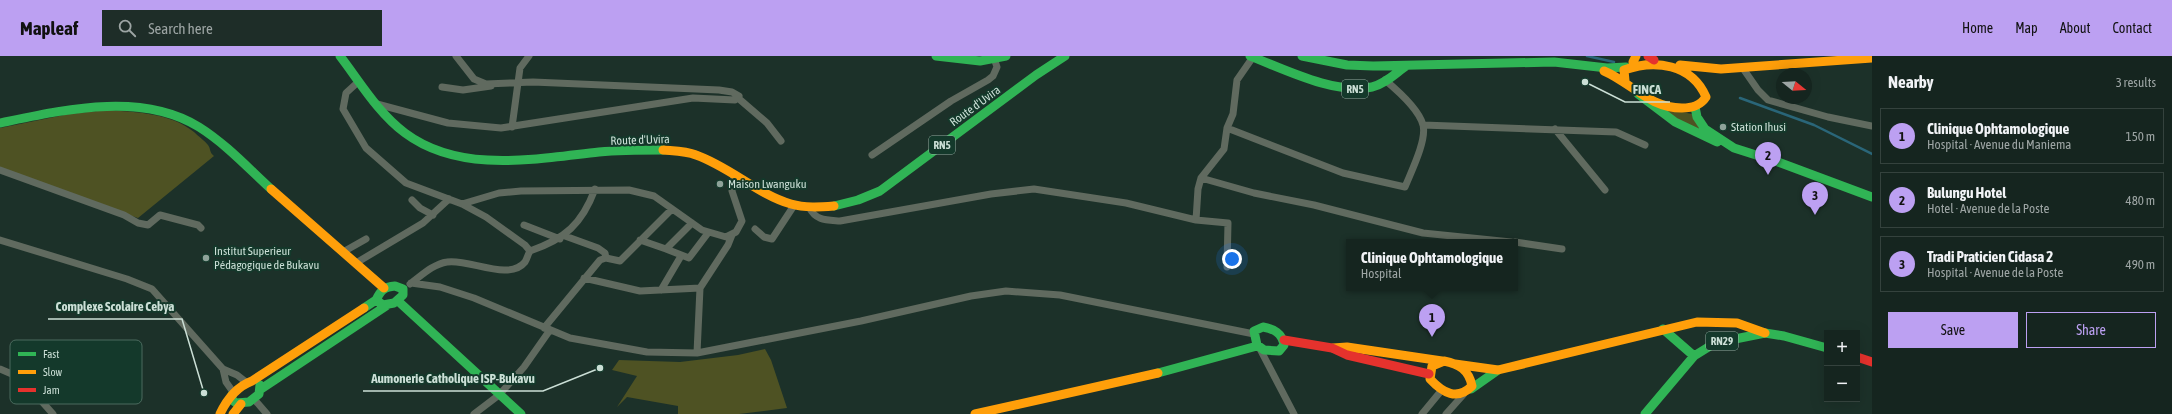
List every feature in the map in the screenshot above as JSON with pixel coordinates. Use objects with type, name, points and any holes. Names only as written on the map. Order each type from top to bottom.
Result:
[{"type":"main road","name":"Route d'Uvira","points":[[340,56],[358,82],[385,115],[421,144],[452,154],[485,159],[524,160],[657,149],[698,155],[772,198],[793,207],[836,206],[880,191],[1036,75],[1065,56]]},
{"type":"main road","points":[[936,56],[978,62],[995,60],[1006,56]]},
{"type":"main road","name":"RN5","points":[[1252,56],[1348,88],[1368,88],[1385,80],[1406,66]]},
{"type":"main road","points":[[1302,56],[1347,65],[1406,66],[1554,62],[1606,68],[1651,58],[1686,71],[1707,81]]},
{"type":"main road","points":[[1664,62],[1721,69],[1872,58]]},
{"type":"main road","points":[[1625,81],[1623,73],[1631,62]]},
{"type":"main road","points":[[1585,66],[1609,73],[1625,81],[1654,110],[1686,130],[1734,148],[1785,164],[1872,197]]},
{"type":"main road","points":[[1638,94],[1667,107],[1695,107],[1704,100],[1707,81],[1721,69]]},
{"type":"main road","points":[[0,123],[74,109],[116,106],[138,106],[181,117],[199,127],[242,167],[384,288]]},
{"type":"main road","points":[[1695,107],[1697,117],[1705,129],[1734,148]]},
{"type":"main road","points":[[220,414],[233,394],[249,382],[376,300],[378,294],[384,288],[396,285],[407,286],[403,296],[398,301],[386,306],[261,389],[254,399],[241,404],[233,414]]},
{"type":"main road","points":[[376,300],[380,304],[386,306]]},
{"type":"main road","points":[[398,301],[521,414]]},
{"type":"main road","points":[[1444,361],[1434,364],[1429,374],[1430,379],[1441,391],[1454,395],[1463,395],[1498,370],[1697,322],[1737,323],[1765,333]]},
{"type":"main road","points":[[975,414],[1015,410],[1258,347],[1275,352],[1282,348],[1284,340],[1279,332],[1269,327],[1258,328],[1253,339],[1258,347]]},
{"type":"main road","points":[[1663,329],[1694,356]]},
{"type":"main road","name":"RN29","points":[[1645,414],[1694,356],[1715,343],[1765,333],[1784,336],[1824,347]]},
{"type":"main road","points":[[1284,340],[1332,348],[1347,347],[1498,370]]},
{"type":"main road","points":[[1332,348],[1348,355],[1429,374]]},
{"type":"main road","points":[[1860,358],[1872,362]]},
{"type":"main road","points":[[1455,364],[1465,369],[1471,377],[1471,389]]},
{"type":"main road","points":[[249,382],[261,385],[261,389]]},
{"type":"main road","points":[[233,394],[232,400],[241,404]]},
{"type":"street","points":[[456,56],[478,82],[497,84]]},
{"type":"street","points":[[512,127],[520,68],[529,56]]},
{"type":"street","points":[[1196,220],[1197,195],[1201,178],[1224,149],[1227,128],[1233,114],[1237,80],[1252,56]]},
{"type":"street","points":[[872,155],[951,101],[993,76],[997,67],[995,60]]},
{"type":"street","points":[[1742,67],[1758,90],[1768,100],[1828,117],[1872,126]]},
{"type":"street","points":[[1227,128],[1343,173],[1402,187],[1407,186],[1420,152],[1423,125],[1404,95],[1385,80]]},
{"type":"street","points":[[358,82],[346,93],[343,109],[366,148],[406,183],[462,204],[486,217],[525,244],[530,251]]},
{"type":"street","points":[[442,87],[479,89],[497,84],[517,82],[719,90],[732,92],[737,94],[738,98],[766,123],[781,141]]},
{"type":"street","points":[[377,104],[430,120],[468,128],[512,127],[680,100],[706,98],[730,100],[738,98]]},
{"type":"street","points":[[1423,125],[1616,132],[1645,145]]},
{"type":"street","points":[[1555,129],[1605,190]]},
{"type":"street","points":[[0,170],[124,215],[138,223],[148,224],[160,215],[198,225],[201,228]]},
{"type":"street","points":[[697,353],[700,288],[728,245],[732,235],[741,226],[742,221],[732,191],[734,175]]},
{"type":"street","points":[[1201,178],[1247,191],[1314,205],[1423,233],[1482,239]]},
{"type":"street","points":[[407,286],[447,262],[461,262],[499,270],[516,268],[524,261],[530,251],[563,237],[576,224],[595,189]]},
{"type":"street","points":[[462,204],[510,192],[613,189],[654,196],[708,233],[726,237],[732,235]]},
{"type":"street","points":[[809,207],[813,215],[822,220],[840,221],[991,194],[1034,189],[1126,203],[1174,216],[1196,220],[1228,223],[1227,267]]},
{"type":"street","points":[[356,263],[423,223],[449,199]]},
{"type":"street","points":[[412,200],[420,208],[433,215]]},
{"type":"street","points":[[756,229],[764,237],[772,239],[776,230],[793,207]]},
{"type":"street","points":[[474,414],[499,395],[524,367],[547,329],[584,278],[600,260],[606,258],[620,261],[672,209]]},
{"type":"street","points":[[666,249],[692,223]]},
{"type":"street","points":[[524,225],[598,248],[605,253],[606,258]]},
{"type":"street","points":[[640,240],[689,258],[708,233]]},
{"type":"street","points":[[343,252],[366,239]]},
{"type":"street","points":[[0,240],[127,279],[152,289],[223,369],[249,382]]},
{"type":"street","points":[[1518,242],[1562,249]]},
{"type":"street","points":[[661,290],[681,256]]},
{"type":"street","points":[[584,278],[609,285],[617,284],[633,290],[700,288]]},
{"type":"street","points":[[407,286],[440,287],[474,298],[570,338],[618,348],[647,352],[697,353],[861,321],[971,296],[1006,291],[1060,296],[1254,334]]},
{"type":"street","points":[[1258,347],[1294,414]]},
{"type":"street","points":[[0,369],[10,373]]},
{"type":"street","points":[[223,369],[226,382],[233,394]]},
{"type":"street","points":[[1422,414],[1441,391]]},
{"type":"street","points":[[1446,414],[1463,395]]},
{"type":"street","points":[[254,399],[267,414]]},
{"type":"street","points":[[44,404],[53,414]]},
{"type":"green space","points":[[1656,107],[1692,114],[1702,133],[1673,119]]},
{"type":"green space","points":[[107,110],[153,115],[175,121],[194,132],[203,140],[208,145],[214,156],[138,218],[0,172],[0,128],[69,114]]},
{"type":"green space","points":[[765,349],[771,360],[787,408],[739,414],[678,414],[678,406],[627,397],[617,407],[637,376],[612,370],[619,360],[680,362],[738,355]]},
{"type":"waterway","points":[[1587,56],[1614,62]]},
{"type":"waterway","points":[[1740,98],[1814,125],[1872,154]]},
{"type":"traffic: fast","points":[[340,56],[370,96],[387,116],[405,133],[432,149],[462,158],[495,161],[530,160],[599,152],[663,150]]},
{"type":"traffic: fast","points":[[936,56],[980,61],[1006,56]]},
{"type":"traffic: fast","points":[[834,206],[858,200],[880,191],[1036,75],[1065,56]]},
{"type":"traffic: fast","points":[[1250,56],[1328,84],[1359,88],[1372,87],[1381,83],[1406,66]]},
{"type":"traffic: fast","points":[[1302,56],[1347,65],[1373,66],[1554,62],[1607,68],[1626,67]]},
{"type":"traffic: fast","points":[[1638,94],[1665,116],[1695,133],[1717,142]]},
{"type":"traffic: fast","points":[[0,123],[49,114],[102,107],[128,107],[154,110],[178,116],[208,133],[271,189]]},
{"type":"traffic: fast","points":[[1695,107],[1697,117],[1705,129],[1734,148],[1778,162],[1872,197]]},
{"type":"traffic: fast","points":[[364,308],[376,300],[380,292],[386,287],[395,286],[403,289],[403,295],[394,303],[383,305],[376,300]]},
{"type":"traffic: fast","points":[[398,301],[521,414]]},
{"type":"traffic: fast","points":[[261,389],[386,306]]},
{"type":"traffic: fast","points":[[1263,327],[1275,330],[1280,334],[1284,345],[1279,351],[1274,352],[1264,350],[1257,345],[1254,337],[1254,331],[1263,327]]},
{"type":"traffic: fast","points":[[1663,329],[1694,356]]},
{"type":"traffic: fast","points":[[1645,414],[1694,356],[1715,343],[1765,333],[1784,336],[1824,347]]},
{"type":"traffic: fast","points":[[1158,373],[1257,346]]},
{"type":"traffic: fast","points":[[1471,389],[1498,370]]},
{"type":"traffic: fast","points":[[232,395],[232,400],[236,403],[249,402],[259,394],[260,385]]},
{"type":"traffic: slow","points":[[1633,62],[1636,56]]},
{"type":"traffic: slow","points":[[1680,65],[1721,69],[1872,58]]},
{"type":"traffic: slow","points":[[1604,71],[1615,76],[1650,101],[1671,108],[1697,106],[1706,97],[1702,86],[1694,78],[1684,71],[1672,67],[1647,64],[1635,66],[1624,70],[1625,81]]},
{"type":"traffic: slow","points":[[663,150],[680,151],[697,155],[732,172],[776,199],[812,207],[834,206]]},
{"type":"traffic: slow","points":[[271,189],[384,288]]},
{"type":"traffic: slow","points":[[220,414],[229,398],[241,386],[252,381],[364,308]]},
{"type":"traffic: slow","points":[[1455,364],[1498,370],[1697,322],[1737,323],[1765,333]]},
{"type":"traffic: slow","points":[[1333,348],[1347,347],[1442,361]]},
{"type":"traffic: slow","points":[[1444,361],[1459,366],[1466,372],[1471,380],[1472,386],[1467,391],[1456,395],[1450,394],[1445,392],[1430,379],[1430,371],[1432,366],[1444,361]]},
{"type":"traffic: slow","points":[[975,414],[1158,373]]},
{"type":"traffic: slow","points":[[233,414],[241,404]]},
{"type":"traffic: jam","points":[[1648,56],[1654,60]]},
{"type":"traffic: jam","points":[[1284,340],[1332,348],[1347,355],[1429,374]]},
{"type":"traffic: jam","points":[[1860,358],[1872,362]]},
{"type":"place","name":"FINCA","points":[[1585,82]]},
{"type":"place","name":"Station Ihusi","points":[[1723,127]]},
{"type":"place","name":"Bulungu Hotel","points":[[1768,175]]},
{"type":"place","name":"Maison Lwanguku","points":[[720,184]]},
{"type":"place","name":"Tradi Praticien Cidasa 2","points":[[1815,215]]},
{"type":"place","name":"Institut Superieur Pédagogique de Bukavu","points":[[206,258]]},
{"type":"place","name":"Clinique Ophtamologique","points":[[1432,337]]},
{"type":"place","name":"Aumonerie Catholique ISP-Bukavu","points":[[600,368]]},
{"type":"place","name":"Complexe Scolaire Cebya","points":[[204,393]]}]
